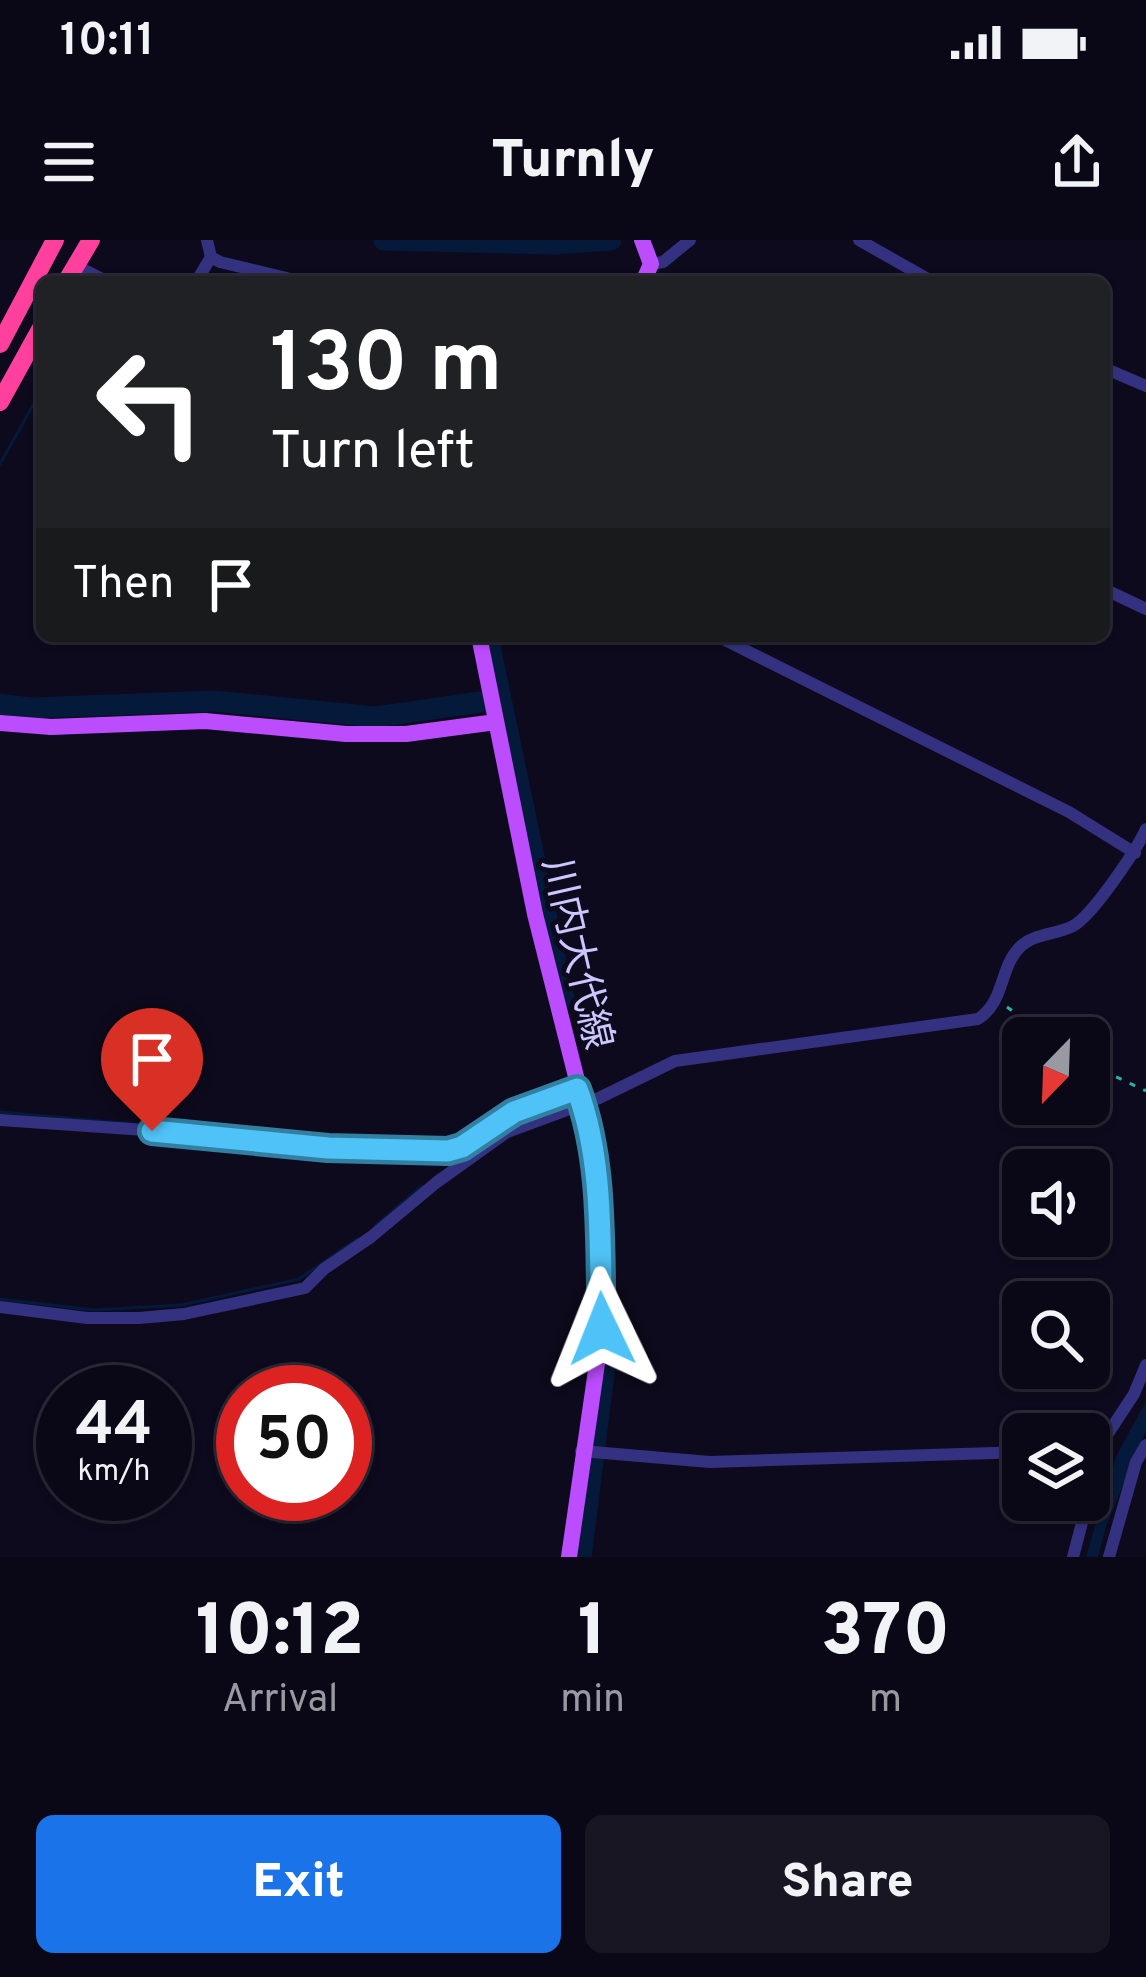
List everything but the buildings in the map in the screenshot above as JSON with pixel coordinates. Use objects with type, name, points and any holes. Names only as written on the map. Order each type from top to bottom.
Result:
[{"type":"highway","points":[[0,344],[55,240]]},
{"type":"highway","points":[[78,273],[91,240]]},
{"type":"highway","points":[[0,402],[36,337]]},
{"type":"main road","name":"川内大代線","points":[[480,642],[535,914],[584,1097],[598,1196],[602,1329],[569,1557]]},
{"type":"main road","points":[[0,723],[51,727],[205,721],[346,734],[406,734],[496,722]]},
{"type":"street","points":[[207,240],[212,256],[276,276]]},
{"type":"street","points":[[646,250],[663,262],[690,240]]},
{"type":"street","points":[[859,240],[922,276]]},
{"type":"street","points":[[200,276],[212,256]]},
{"type":"street","points":[[1110,371],[1146,386]]},
{"type":"street","points":[[1110,592],[1146,609]]},
{"type":"street","points":[[729,642],[1069,812],[1127,848]]},
{"type":"street","points":[[0,1307],[86,1318],[139,1318],[184,1314],[304,1288],[507,1132],[584,1097],[690,1056],[965,1022],[988,1012],[997,1000],[1019,948],[1079,923],[1127,848],[1146,829]]},
{"type":"street","points":[[0,1120],[427,1152],[462,1147],[514,1112],[584,1097]]},
{"type":"street","points":[[1110,1427],[1134,1394],[1146,1365]]},
{"type":"street","points":[[1108,1557],[1136,1462],[1146,1445]]},
{"type":"street","points":[[581,1451],[710,1462],[1002,1453]]},
{"type":"street","points":[[1073,1557],[1082,1521]]},
{"type":"path","points":[[997,1000],[1020,1017]]},
{"type":"path","points":[[1110,1074],[1146,1091]]},
{"type":"water","points":[[1146,1401],[1146,1431],[1110,1516],[1110,1477]]},
{"type":"water","points":[[1097,1521],[1108,1521],[1098,1557],[1086,1557]]},
{"type":"waterway","points":[[384,240],[555,244],[611,240]]},
{"type":"waterway","points":[[0,464],[36,400]]},
{"type":"waterway","points":[[489,642],[501,699]]},
{"type":"waterway","points":[[0,704],[30,708],[215,701],[376,717],[501,699],[564,999]]},
{"type":"waterway","points":[[498,1131],[514,1119],[565,1100]]},
{"type":"waterway","points":[[0,1112],[433,1146]]},
{"type":"waterway","points":[[375,1226],[422,1186]]},
{"type":"waterway","points":[[0,1299],[93,1310],[182,1305],[299,1279],[357,1239]]},
{"type":"waterway","points":[[581,1557],[607,1349]]},
{"type":"route","points":[[152,1131],[328,1148],[448,1151],[462,1147],[514,1112],[577,1089],[588,1124],[598,1196],[602,1329]]}]
